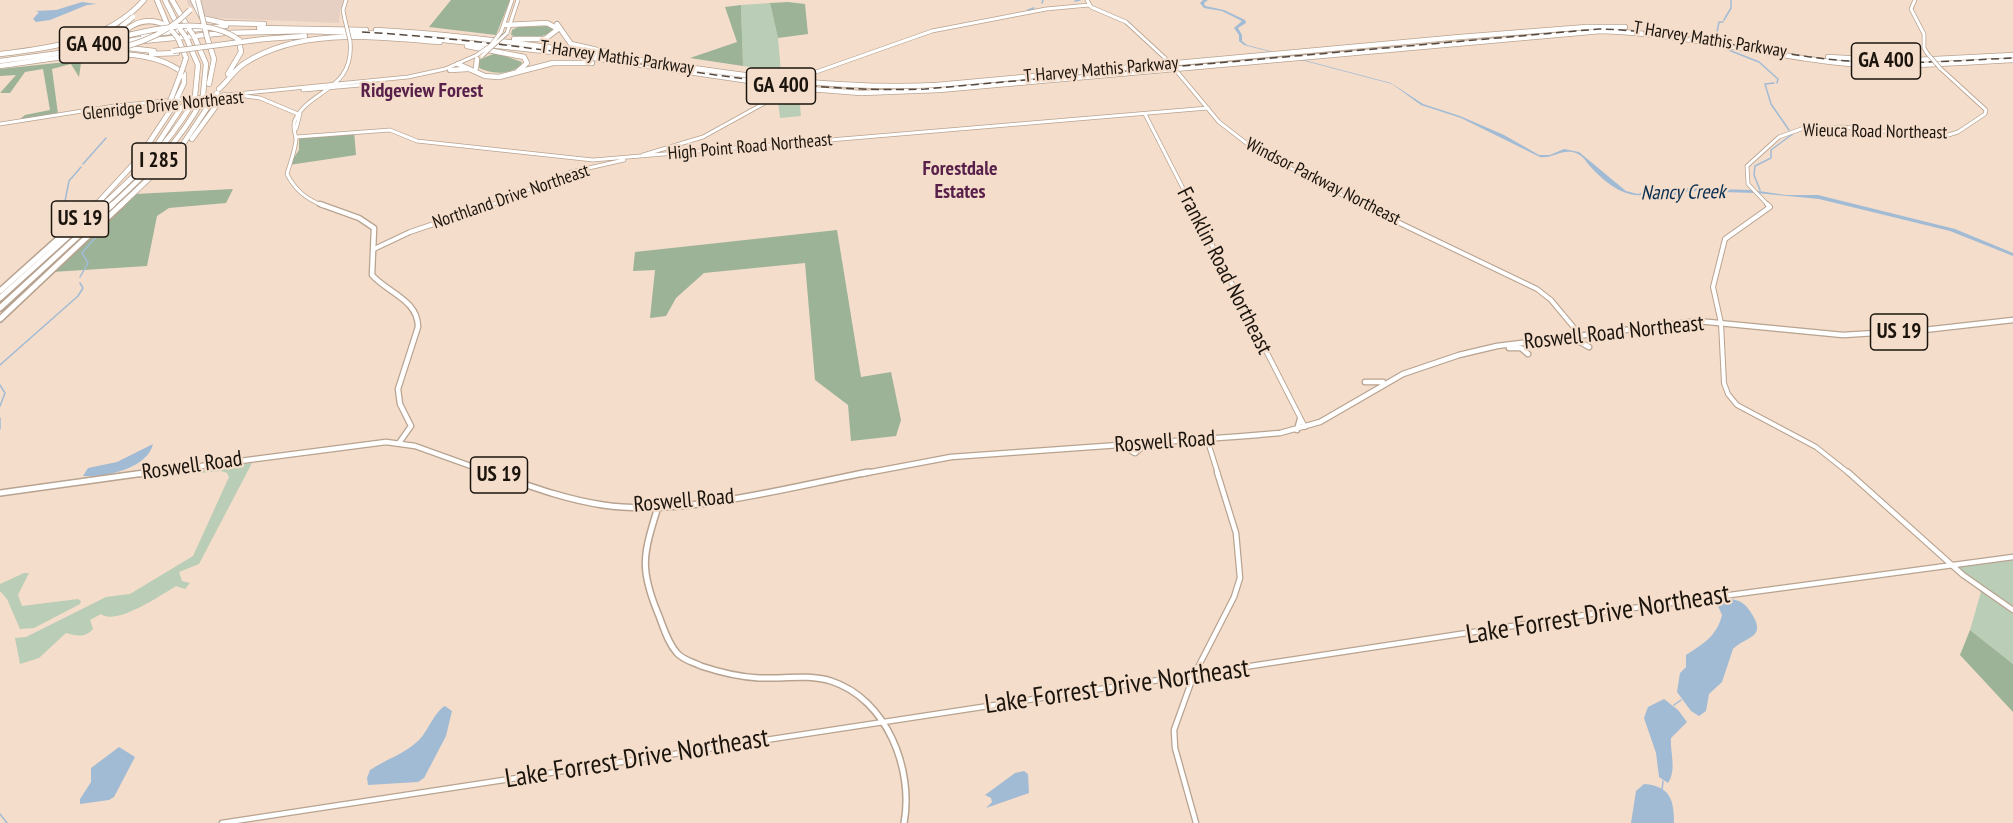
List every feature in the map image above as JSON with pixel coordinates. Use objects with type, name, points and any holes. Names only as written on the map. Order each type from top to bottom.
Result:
[{"type":"highway","points":[[146,0],[120,30],[118,36],[120,42],[128,48],[175,52],[264,41],[358,36],[461,41]]},
{"type":"highway","points":[[0,60],[100,31],[128,17],[146,0]]},
{"type":"highway","points":[[157,0],[171,29],[184,48],[186,58],[169,105]]},
{"type":"highway","name":"I 285","points":[[0,298],[114,195],[167,143],[193,99],[198,63],[189,34],[180,29],[165,0]]},
{"type":"highway","name":"I 285","points":[[0,308],[166,155],[187,128],[201,102],[205,89],[206,61],[172,0]]},
{"type":"highway","points":[[0,60],[86,55],[121,48],[160,33],[188,13],[192,0]]},
{"type":"highway","points":[[192,0],[202,18],[218,22],[405,29],[536,40],[549,38],[558,30],[557,26],[550,24],[509,25]]},
{"type":"highway","points":[[198,0],[214,63],[205,89]]},
{"type":"highway","points":[[171,29],[161,21],[150,21],[136,24],[126,31],[132,35],[145,35],[247,24]]},
{"type":"highway","points":[[509,25],[556,23],[562,27],[566,40],[574,45],[627,56]]},
{"type":"highway","points":[[221,30],[299,25]]},
{"type":"highway","name":"US 19","points":[[0,60],[161,29],[198,27],[222,30],[240,40],[241,52],[187,140],[0,321]]},
{"type":"highway","name":"T Harvey Mathis Parkway","points":[[189,34],[221,30],[303,28],[435,33],[837,87],[900,87],[1587,27],[1636,27],[1824,57],[1866,60],[2013,55]]},
{"type":"highway","name":"T Harvey Mathis Parkway","points":[[189,34],[252,32],[367,34],[461,41],[822,91],[887,93],[1600,31],[1688,35],[1767,52],[1871,65],[2013,60]]},
{"type":"highway","name":"GA 400","points":[[0,60],[189,34]]},
{"type":"highway","name":"GA 400","points":[[0,60],[189,34]]},
{"type":"highway","points":[[469,34],[778,80]]},
{"type":"highway","points":[[218,91],[235,71],[265,53],[304,42],[348,40]]},
{"type":"highway","points":[[10,60],[85,54],[175,52],[264,41],[348,40],[467,46],[719,78]]},
{"type":"highway","points":[[216,47],[245,44]]},
{"type":"highway","points":[[462,64],[491,75],[506,74],[522,69],[528,61],[522,56],[467,46]]},
{"type":"highway","points":[[0,60],[113,55],[157,57],[176,64],[184,74],[184,83],[177,98],[169,105]]},
{"type":"highway","points":[[476,68],[477,57]]},
{"type":"highway","points":[[462,64],[470,69],[496,77],[557,63],[599,63]]},
{"type":"highway","points":[[450,70],[470,69]]},
{"type":"highway","points":[[148,180],[186,146],[223,97]]},
{"type":"highway","points":[[169,105],[193,99]]},
{"type":"highway","points":[[114,195],[154,152],[184,103]]},
{"type":"highway","name":"US 19","points":[[0,291],[122,179],[154,141],[169,105]]},
{"type":"main road","points":[[347,0],[343,10],[353,54],[351,62],[332,84],[300,114],[287,170],[290,181],[322,207],[368,221],[375,230],[371,265],[374,277],[416,311],[420,321],[398,386],[399,399],[411,426],[399,443]]},
{"type":"main road","points":[[477,57],[492,45],[509,25],[512,0]]},
{"type":"main road","points":[[250,96],[405,81],[450,70],[482,56],[497,45],[509,25],[519,0]]},
{"type":"main road","name":"Glenridge Drive Northeast","points":[[184,103],[235,94],[408,77],[462,64]]},
{"type":"main road","name":"Glenridge Drive Northeast","points":[[0,125],[108,107],[250,96],[280,104],[292,114],[300,114]]},
{"type":"main road","name":"Glenridge Drive Northeast","points":[[0,125],[169,105]]},
{"type":"main road","name":"Roswell Road Northeast","points":[[1259,435],[1297,430],[1338,414],[1388,381],[1450,357],[1494,347],[1690,322],[1843,335],[1924,330],[2013,320]]},
{"type":"main road","points":[[1553,339],[1558,342],[1577,340],[1589,345],[1590,338],[1597,334]]},
{"type":"main road","points":[[1494,347],[1521,348],[1528,354],[1525,348],[1531,342]]},
{"type":"main road","points":[[1369,393],[1369,387],[1365,382],[1388,381]]},
{"type":"main road","points":[[1297,430],[1300,418]]},
{"type":"main road","name":"Roswell Road","points":[[0,493],[341,446],[399,443],[427,449],[554,495],[605,505],[658,507],[718,500],[951,457],[1259,435]]},
{"type":"main road","points":[[1120,445],[1136,453],[1147,443]]},
{"type":"main road","points":[[658,507],[644,551],[643,572],[650,596],[676,653],[690,662],[730,674],[833,681],[857,693],[891,737],[904,772],[908,802],[904,823]]},
{"type":"street","points":[[1087,0],[1089,5]]},
{"type":"street","name":"Wieuca Road Northeast","points":[[1721,323],[1713,289],[1724,242],[1770,207],[1749,185],[1745,176],[1747,166],[1792,130],[1833,128],[1944,138],[1956,134],[1968,123],[1985,114],[1986,110],[1927,54],[1924,48],[1924,34],[1911,9],[1915,0]]},
{"type":"street","name":"Windsor Parkway Northeast","points":[[1089,5],[1126,22],[1165,58],[1228,130],[1260,153],[1347,198],[1537,289],[1551,300],[1581,336]]},
{"type":"street","name":"Northland Drive Northeast","points":[[374,249],[412,231],[491,205],[571,172],[636,157],[703,137],[781,93],[802,77],[932,31],[1046,9],[1089,5]]},
{"type":"street","name":"High Point Road Northeast","points":[[296,137],[394,130],[417,141],[512,149],[585,160],[1208,108]]},
{"type":"street","name":"Franklin Road Northeast","points":[[1145,114],[1305,427]]},
{"type":"street","points":[[1721,323],[1724,382],[1731,399],[1746,411],[1820,450],[1866,486],[1972,586],[2013,610]]},
{"type":"street","points":[[1196,823],[1174,739],[1176,721],[1193,677],[1234,597],[1240,578],[1236,533],[1207,439]]},
{"type":"street","name":"Lake Forrest Drive Northeast","points":[[222,823],[880,721],[1193,677],[1611,611],[2013,556]]},
{"type":"shaded area","points":[[187,0],[344,0],[339,23],[216,18],[201,14],[188,5]]},
{"type":"green space","points":[[451,0],[510,0],[496,35],[429,27]]},
{"type":"green space","points":[[770,3],[778,38],[781,72],[743,66],[741,5]]},
{"type":"green space","points":[[770,3],[805,4],[808,34],[778,38]]},
{"type":"green space","points":[[741,5],[743,66],[690,58],[737,42],[725,7]]},
{"type":"green space","points":[[548,26],[554,30],[539,37],[522,38],[511,35],[512,30],[518,27]]},
{"type":"green space","points":[[496,53],[522,62],[521,66],[499,73],[476,66],[478,60]]},
{"type":"green space","points":[[104,58],[129,58],[81,63],[79,77],[71,64],[52,69],[58,114],[20,119],[25,115],[50,110],[43,69],[25,72],[10,93],[0,93],[16,75],[0,76],[0,69]]},
{"type":"green space","points":[[799,99],[802,102],[801,116],[780,118],[778,101]]},
{"type":"green space","points":[[354,131],[356,155],[289,165],[299,150],[299,138]]},
{"type":"green space","points":[[233,189],[226,203],[169,208],[157,216],[147,266],[52,272],[135,194]]},
{"type":"green space","points":[[837,230],[861,377],[891,372],[901,420],[896,436],[851,441],[848,405],[815,380],[805,263],[704,273],[676,298],[666,316],[650,318],[655,270],[633,271],[635,252]]},
{"type":"green space","points":[[252,463],[199,564],[179,572],[182,581],[190,583],[185,589],[176,586],[127,613],[108,617],[101,614],[90,620],[93,629],[87,634],[66,633],[39,658],[20,664],[15,638],[26,637],[106,597],[130,594],[193,556],[229,477],[227,473],[221,471],[170,476]]},
{"type":"green space","points":[[2013,558],[2013,664],[1970,630],[1981,592],[1947,566]]},
{"type":"green space","points":[[29,573],[18,595],[22,606],[78,599],[81,601],[80,604],[34,628],[20,629],[7,599],[0,591],[0,584]]},
{"type":"green space","points":[[1970,630],[2013,664],[2013,712],[1960,655]]},
{"type":"water","name":"Nancy Creek","points":[[1208,0],[1204,3],[1205,6],[1224,10],[1245,20],[1246,23],[1238,28],[1242,41],[1247,45],[1391,83],[1423,104],[1460,116],[1504,135],[1539,155],[1550,155],[1564,149],[1579,152],[1626,191],[1638,194],[1651,189],[1667,195],[1683,188],[1818,195],[1955,229],[2013,253],[2013,256],[1950,231],[1819,199],[1756,193],[1689,191],[1671,198],[1653,192],[1644,195],[1626,193],[1602,178],[1576,153],[1566,152],[1540,157],[1461,118],[1421,105],[1392,84],[1244,45],[1239,41],[1239,35],[1234,28],[1242,21],[1222,11],[1204,8],[1200,3]]},
{"type":"water","points":[[82,2],[97,4],[87,5],[50,20],[36,22],[33,19],[39,12],[35,11],[56,10]]},
{"type":"water","points":[[153,444],[143,459],[124,470],[103,475],[83,476],[88,468],[117,462]]},
{"type":"water","points":[[1731,599],[1748,608],[1755,620],[1756,631],[1754,635],[1733,649],[1722,682],[1709,694],[1706,711],[1699,716],[1691,711],[1677,692],[1680,673],[1686,667],[1686,655],[1704,643],[1717,629],[1722,615],[1718,606],[1719,601]]},
{"type":"water","points":[[1664,699],[1678,710],[1687,722],[1671,738],[1673,767],[1668,783],[1659,777],[1656,753],[1644,718],[1648,707]]},
{"type":"water","points":[[445,706],[452,711],[446,736],[424,778],[418,782],[368,785],[367,778],[370,770],[414,745]]},
{"type":"water","points":[[119,747],[135,757],[114,797],[109,800],[80,804],[80,799],[91,782],[91,768]]},
{"type":"water","points":[[1024,771],[1028,774],[1029,793],[986,808],[992,802],[991,798],[985,795],[1015,773]]},
{"type":"water","points":[[1644,784],[1660,788],[1669,796],[1672,802],[1674,823],[1631,823],[1636,791]]},
{"type":"waterway","points":[[1075,1],[1080,0]]},
{"type":"waterway","points":[[1724,20],[1731,8],[1731,0]]},
{"type":"waterway","points":[[1028,10],[1034,8]]},
{"type":"waterway","points":[[1718,43],[1716,37],[1719,22],[1723,22]]},
{"type":"waterway","points":[[1721,47],[1759,62],[1778,79],[1777,83]]},
{"type":"waterway","points":[[1774,83],[1765,84],[1771,104],[1789,130]]},
{"type":"waterway","points":[[1760,190],[1754,175],[1755,166],[1771,158],[1771,150],[1794,133]]},
{"type":"waterway","points":[[83,164],[106,138]]},
{"type":"waterway","points":[[72,219],[63,211],[69,181],[81,167]]},
{"type":"waterway","points":[[80,277],[88,263],[82,253],[102,230]]},
{"type":"waterway","points":[[0,365],[78,296],[83,288],[80,283]]},
{"type":"waterway","points":[[0,385],[5,393],[0,406]]},
{"type":"waterway","points":[[0,418],[0,429]]},
{"type":"waterway","points":[[1674,705],[1681,700]]},
{"type":"waterway","points":[[1662,790],[1663,781]]},
{"type":"waterway","points":[[0,814],[7,823]]},
{"type":"railway","points":[[362,32],[524,47],[773,82],[887,90],[925,89],[1599,29],[1656,33],[1849,61],[1919,62],[2013,58]]},
{"type":"district","name":"Ridgeview Forest","points":[[422,91]]},
{"type":"district","name":"Forestdale Estates","points":[[960,180]]}]
